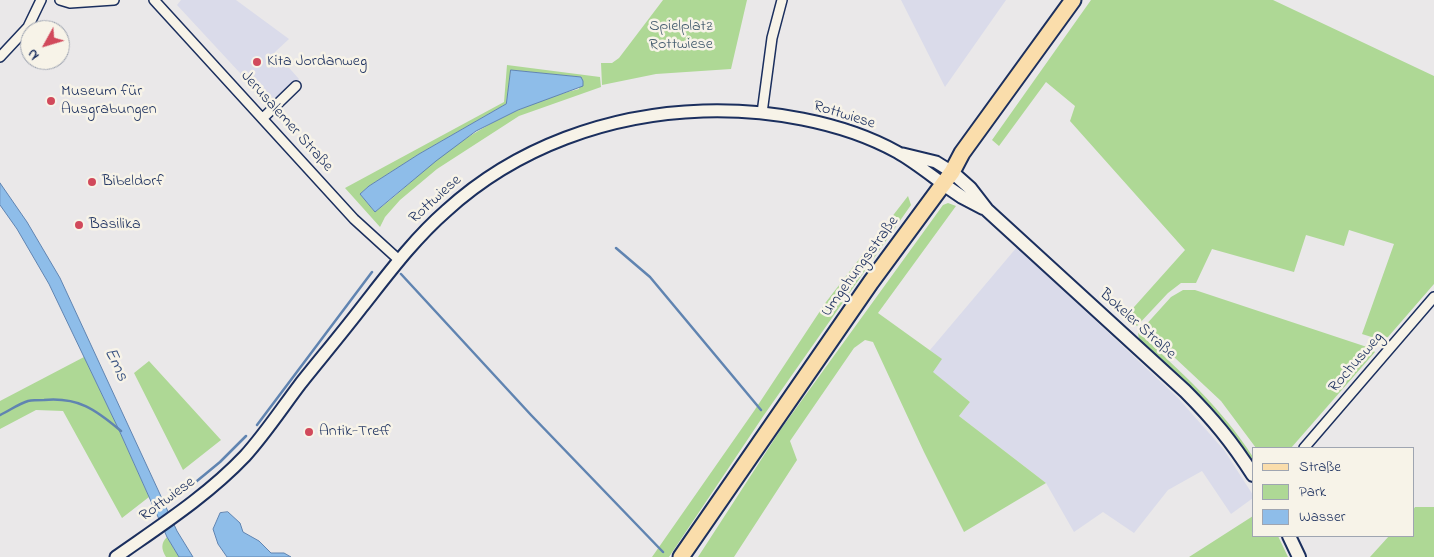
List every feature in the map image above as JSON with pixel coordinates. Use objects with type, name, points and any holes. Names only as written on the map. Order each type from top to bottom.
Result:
[{"type":"main road","name":"Umgehungsstraße","points":[[680,557],[871,282],[952,172],[967,146],[1073,0]]},
{"type":"main road","name":"Bokeler Straße","points":[[952,172],[970,188],[987,210],[1186,391],[1227,437],[1252,474]]},
{"type":"main road","name":"Bokeler Straße","points":[[943,184],[962,197],[987,210]]},
{"type":"main road","points":[[1289,537],[1299,557]]},
{"type":"street","points":[[0,57],[28,27],[41,0]]},
{"type":"street","points":[[60,0],[70,3],[114,0]]},
{"type":"street","name":"Jerusalemer Straße","points":[[154,0],[354,219],[399,260]]},
{"type":"street","points":[[762,113],[772,38],[782,0]]},
{"type":"street","points":[[263,118],[296,86]]},
{"type":"street","name":"Rottwiese","points":[[116,557],[215,485],[245,456],[399,260],[438,218],[475,186],[504,168],[550,144],[599,127],[652,116],[716,111],[762,113],[825,125],[854,134],[896,152],[936,162],[952,172]]},
{"type":"street","name":"Rottwiese","points":[[896,152],[943,184]]},
{"type":"street","name":"Rochusweg","points":[[1305,447],[1434,297]]},
{"type":"shaded area","name":"Kita Jordanweg","points":[[181,0],[236,0],[289,39],[275,52],[299,79],[269,107],[177,5]]},
{"type":"shaded area","points":[[901,0],[1006,0],[945,87]]},
{"type":"shaded area","points":[[1017,247],[1178,398],[1224,450],[1252,493],[1252,499],[1231,514],[1202,471],[1168,490],[1134,533],[1103,512],[1074,532],[1046,483],[959,416],[970,402],[932,372],[930,350]]},
{"type":"green space","name":"Spielplatz Rottwiese","points":[[663,0],[747,0],[731,69],[656,74],[602,85],[601,63],[612,63],[619,58]]},
{"type":"green space","points":[[1091,0],[1273,0],[1434,76],[1434,284],[1388,337],[1381,340],[1362,334],[1394,244],[1349,230],[1344,246],[1306,235],[1294,272],[1212,249],[1196,283],[1181,283],[1168,293],[1137,326],[1126,316],[1185,250],[1070,121],[1075,106],[1046,82],[999,146],[992,140]]},
{"type":"green space","points":[[507,65],[600,77],[601,87],[519,116],[437,169],[400,200],[385,217],[380,227],[345,188],[504,102]],"holes":[[[511,70],[581,77],[579,89],[522,108],[486,126],[452,148],[375,212],[360,194],[369,186],[419,154],[506,104]]]},
{"type":"green space","points":[[908,196],[911,205],[764,415],[669,557],[652,557],[754,411],[826,302]]},
{"type":"green space","points":[[948,203],[956,206],[878,313],[942,359],[933,372],[970,402],[959,416],[1046,483],[964,532],[924,452],[873,342],[865,340],[854,348],[790,441],[797,460],[734,557],[698,557],[781,429],[943,205]]},
{"type":"green space","points":[[1183,290],[1195,290],[1370,348],[1375,352],[1292,447],[1255,447],[1221,401],[1143,328],[1171,297]]},
{"type":"green space","points":[[1138,332],[1214,406],[1252,456],[1252,463],[1238,441],[1219,417],[1139,340]]},
{"type":"green space","points":[[84,357],[149,497],[122,518],[63,411],[36,410],[0,429],[0,401]]},
{"type":"green space","points":[[149,361],[221,440],[183,470],[134,373]]},
{"type":"green space","points":[[1434,507],[1434,557],[1370,557],[1388,537],[1414,537],[1414,508]]},
{"type":"green space","points":[[1252,517],[1252,537],[1278,537],[1288,557],[1189,557]]},
{"type":"green space","points":[[167,537],[179,557],[166,557],[162,546]]},
{"type":"water","points":[[511,70],[581,77],[583,86],[518,110],[476,131],[436,161],[375,212],[360,194],[369,186],[419,154],[506,104]]},
{"type":"water","points":[[0,183],[27,222],[60,278],[177,531],[193,557],[179,557],[167,537],[119,430],[49,284],[17,229],[0,205]]},
{"type":"water","points":[[228,512],[240,523],[243,532],[259,541],[271,553],[284,553],[291,557],[227,557],[218,544],[213,529],[220,513]]},
{"type":"waterway","points":[[616,248],[650,277],[761,410]]},
{"type":"waterway","points":[[257,425],[372,272]]},
{"type":"waterway","points":[[401,274],[531,415],[663,552]]},
{"type":"waterway","points":[[0,415],[28,401],[67,400],[85,406],[103,416],[121,431]]},
{"type":"waterway","points":[[186,490],[220,462],[246,436]]},
{"type":"waterway","points":[[163,506],[170,501]]},
{"type":"place","name":"Kita Jordanweg","points":[[257,62]]},
{"type":"place","name":"Museum für Ausgrabungen","points":[[51,101]]},
{"type":"place","name":"Bibeldorf","points":[[92,182]]},
{"type":"place","name":"Basilika","points":[[79,225]]},
{"type":"place","name":"Antik-Treff","points":[[309,432]]},
{"type":"water label","name":"Ems","points":[[115,365]]}]
